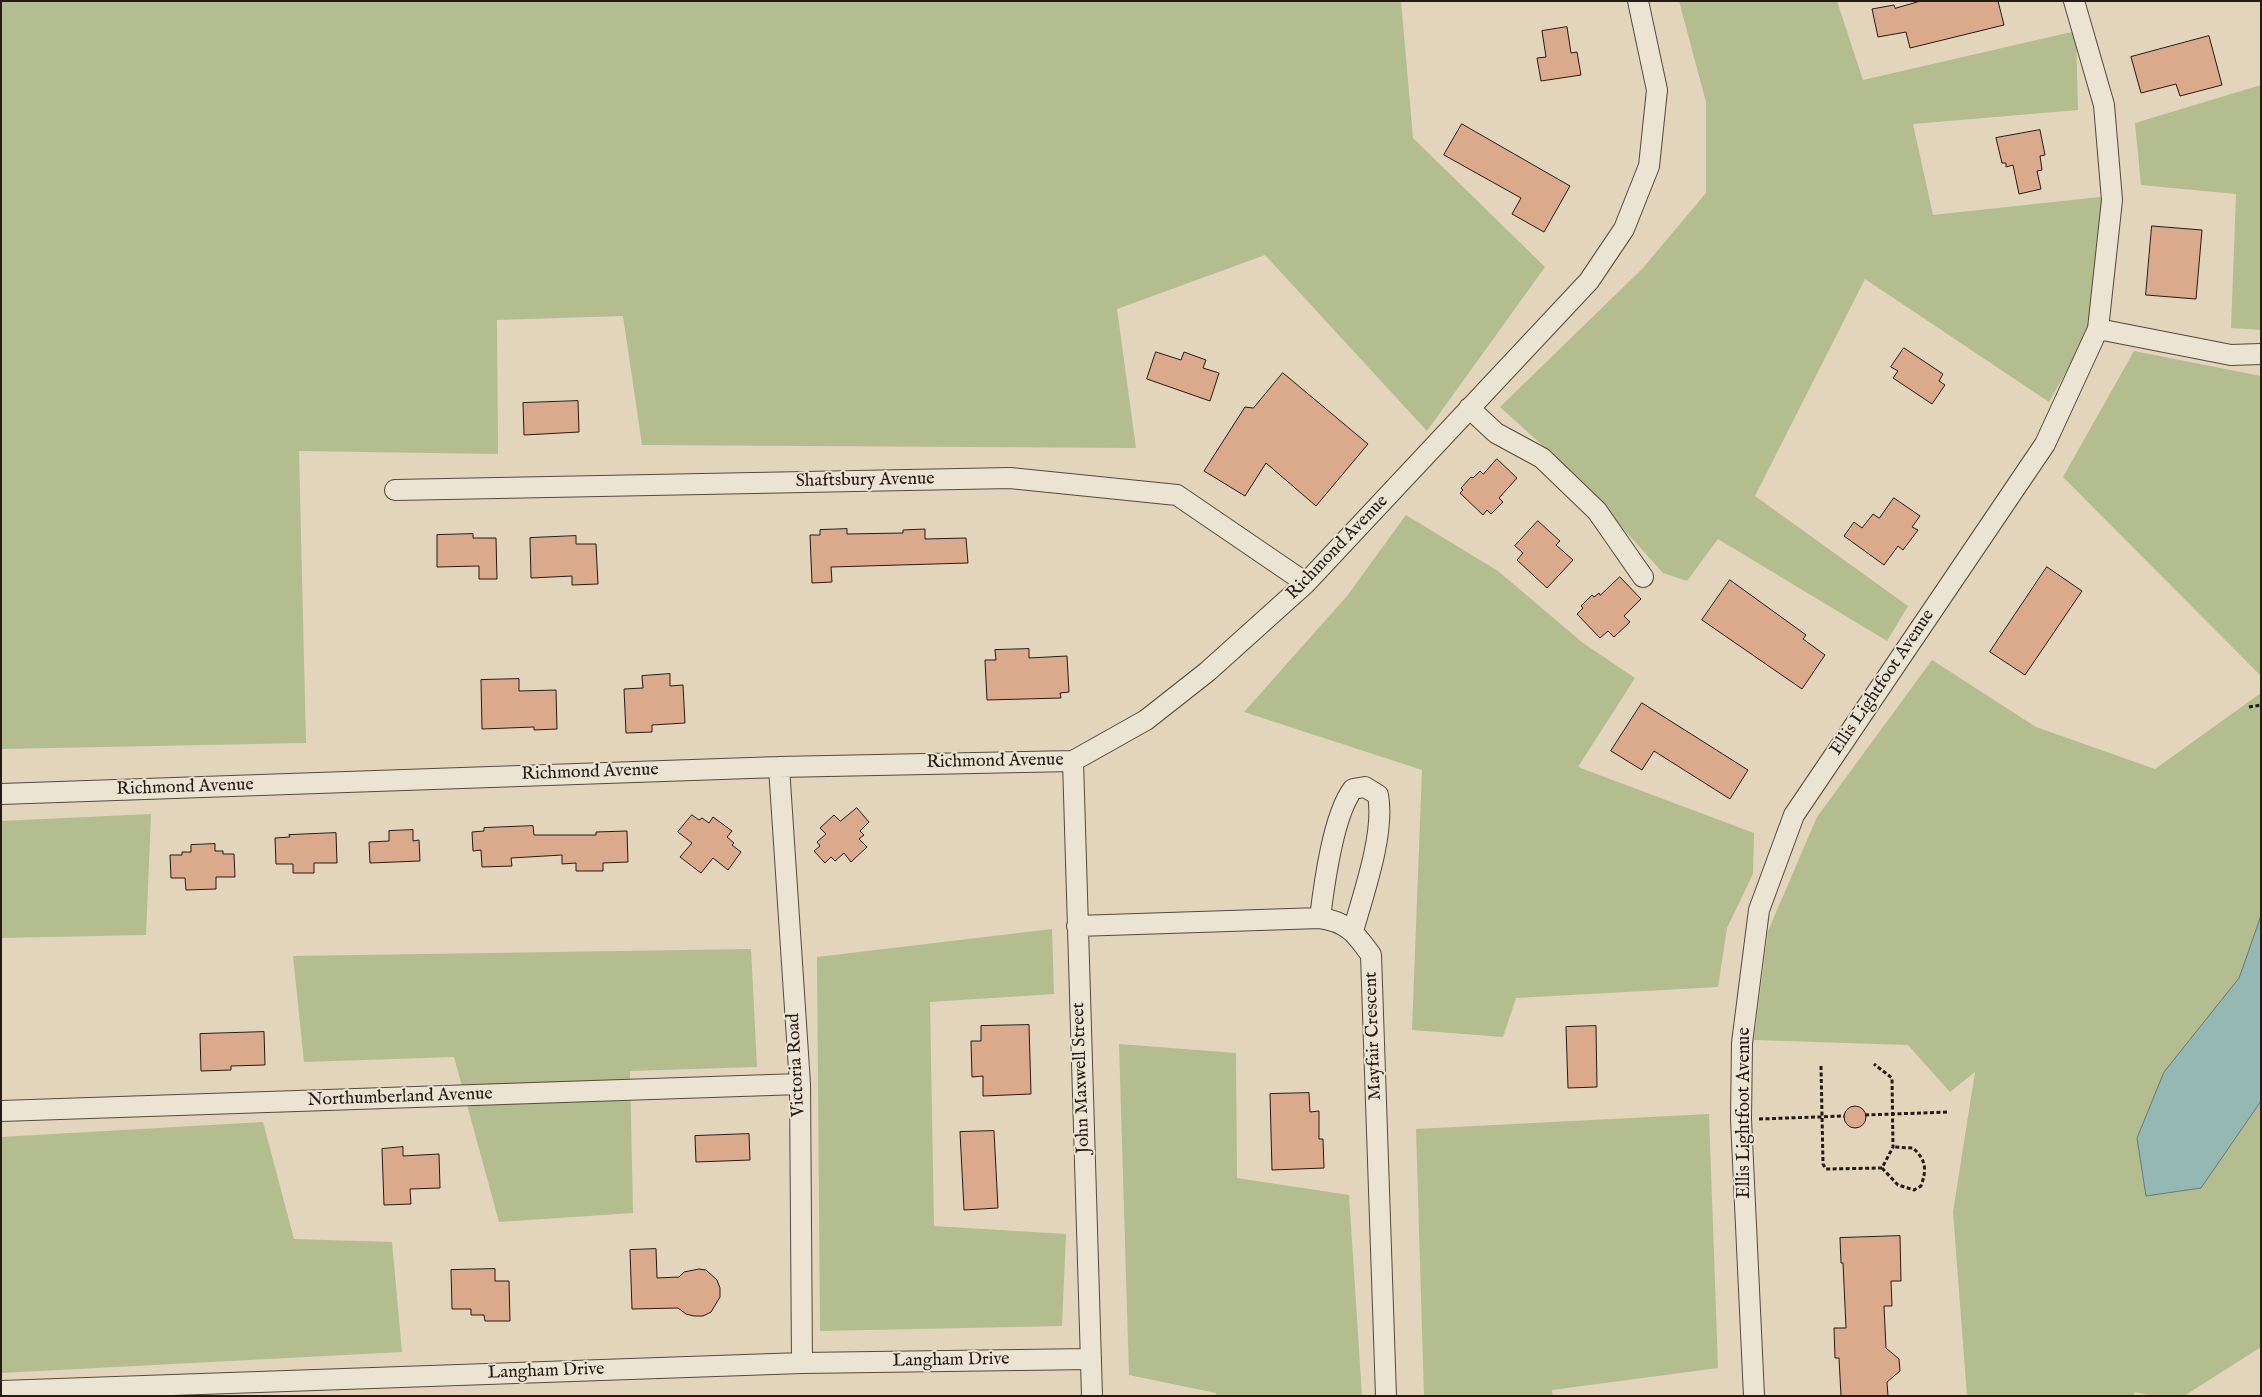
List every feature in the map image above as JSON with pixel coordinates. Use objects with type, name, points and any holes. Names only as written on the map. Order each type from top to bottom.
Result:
[{"type":"street","name":"Richmond Avenue","points":[[1,794],[779,767],[1073,761],[1146,720],[1207,672],[1306,583],[1589,281],[1624,229],[1649,166],[1657,90],[1638,1]]},
{"type":"street","name":"Ellis Lightfoot Avenue","points":[[1754,1396],[1741,1119],[1742,1043],[1759,910],[1794,815],[2045,444],[2098,329],[2112,200],[2104,105],[2074,1]]},
{"type":"street","points":[[2098,329],[2231,355],[2261,354]]},
{"type":"street","points":[[1468,408],[1496,433],[1542,458],[1597,511],[1643,577]]},
{"type":"street","name":"Shaftsbury Avenue","points":[[395,490],[1010,478],[1177,495],[1306,583]]},
{"type":"street","name":"John Maxwell Street","points":[[1073,761],[1092,1396]]},
{"type":"street","name":"Victoria Road","points":[[779,767],[800,1084],[802,1363]]},
{"type":"street","points":[[1320,918],[1324,879],[1345,800],[1353,789],[1365,787],[1378,795],[1381,810],[1370,868],[1353,930]]},
{"type":"street","name":"Mayfair Crescent","points":[[1077,926],[1320,918],[1333,920],[1353,930],[1371,955],[1386,1396]]},
{"type":"street","name":"Northumberland Avenue","points":[[1,1111],[800,1084]]},
{"type":"street","name":"Langham Drive","points":[[1,1391],[802,1363],[1091,1359]]},
{"type":"path","points":[[2249,707],[2261,705]]},
{"type":"path","points":[[1874,1064],[1892,1078],[1893,1147],[1882,1168]]},
{"type":"path","points":[[1822,1066],[1823,1164],[1826,1169],[1882,1168],[1898,1185],[1914,1190],[1921,1186],[1926,1173],[1924,1158],[1913,1148],[1893,1147]]},
{"type":"path","points":[[1865,1115],[1949,1112]]},
{"type":"path","points":[[1741,1119],[1844,1116]]},
{"type":"green space","points":[[1,1],[1401,1],[1413,138],[1545,267],[1427,431],[1265,255],[1117,309],[1136,448],[642,445],[623,316],[497,320],[498,454],[299,451],[306,743],[1,749]]},
{"type":"green space","points":[[1679,1],[1837,1],[1863,80],[2076,31],[2078,110],[1913,124],[1933,215],[2109,196],[2107,300],[2049,402],[1865,279],[1755,496],[1908,606],[1887,641],[1718,539],[1687,581],[1663,573],[1573,473],[1500,407],[1643,268],[1706,193],[1706,102]]},
{"type":"green space","points":[[2261,85],[2261,330],[2231,328],[2236,194],[2141,185],[2135,123]]},
{"type":"green space","points":[[2134,351],[2261,376],[2260,675],[2063,477]]},
{"type":"green space","points":[[1406,515],[1498,571],[1583,643],[1635,678],[1578,767],[1754,833],[1753,874],[1727,928],[1718,987],[1516,998],[1503,1037],[1412,1030],[1422,770],[1244,712],[1347,596]]},
{"type":"green space","points":[[1932,660],[2036,727],[2155,769],[2261,693],[2261,1347],[2184,1396],[2152,1396],[2135,1392],[2133,1396],[1967,1396],[1953,1212],[1975,1072],[1950,1092],[1908,1045],[1754,1040],[1768,931],[1817,817]]},
{"type":"green space","points":[[151,814],[146,935],[1,938],[1,821]]},
{"type":"green space","points":[[1052,929],[1054,994],[930,1002],[934,1226],[1066,1234],[1062,1326],[820,1331],[817,957]]},
{"type":"green space","points":[[751,949],[757,1067],[630,1071],[633,1213],[499,1222],[454,1057],[304,1062],[293,956]]},
{"type":"green space","points":[[1119,1044],[1236,1053],[1237,1178],[1349,1195],[1362,1396],[1216,1396],[1216,1393],[1129,1375]]},
{"type":"green space","points":[[1709,1114],[1718,1368],[1552,1390],[1553,1396],[1424,1396],[1416,1129]]},
{"type":"green space","points":[[263,1122],[294,1239],[392,1242],[402,1352],[1,1373],[1,1137]]},
{"type":"water","points":[[2261,916],[2261,1101],[2201,1188],[2146,1196],[2137,1138],[2164,1072],[2239,978]]},
{"type":"building","points":[[1921,1],[1998,1],[2004,25],[1910,48],[1906,32],[1878,37],[1872,9],[1894,5],[1895,8]]},
{"type":"building","points":[[1567,27],[1571,53],[1577,52],[1581,75],[1541,81],[1537,58],[1546,57],[1542,31]]},
{"type":"building","points":[[2209,36],[2222,85],[2180,96],[2176,84],[2141,93],[2131,57]]},
{"type":"building","points":[[1462,124],[1570,186],[1544,232],[1512,214],[1521,198],[1444,155]]},
{"type":"building","points":[[2040,130],[2045,155],[2040,156],[2042,170],[2037,171],[2041,189],[2019,194],[2013,165],[2006,167],[2006,163],[2002,163],[1996,138]]},
{"type":"building","points":[[2152,226],[2202,230],[2196,299],[2146,295]]},
{"type":"building","points":[[1904,348],[1943,374],[1939,381],[1945,385],[1932,404],[1893,378],[1898,371],[1891,367]]},
{"type":"building","points":[[1156,352],[1181,360],[1184,352],[1206,360],[1203,368],[1219,373],[1210,401],[1147,379]]},
{"type":"building","points":[[1283,373],[1368,444],[1316,506],[1266,463],[1245,496],[1204,471],[1245,407],[1253,408]]},
{"type":"building","points":[[578,401],[579,432],[524,435],[523,403]]},
{"type":"building","points":[[1497,459],[1517,478],[1499,498],[1503,502],[1491,514],[1487,510],[1483,515],[1460,493],[1463,490],[1461,488],[1471,477],[1473,478],[1480,471],[1483,474]]},
{"type":"building","points":[[1894,498],[1920,516],[1912,527],[1918,530],[1903,550],[1898,546],[1884,565],[1844,536],[1854,522],[1862,528],[1873,514],[1879,518]]},
{"type":"building","points":[[1538,521],[1560,541],[1556,545],[1573,560],[1547,588],[1517,560],[1523,553],[1515,546]]},
{"type":"building","points":[[847,529],[847,534],[903,533],[903,530],[925,529],[925,539],[966,538],[968,563],[831,567],[832,582],[812,583],[810,535],[820,535],[820,530]]},
{"type":"building","points":[[473,534],[473,538],[496,538],[497,579],[479,579],[479,566],[437,567],[437,535]]},
{"type":"building","points":[[576,536],[576,544],[596,544],[598,584],[572,585],[572,576],[531,578],[530,538]]},
{"type":"building","points":[[2047,567],[2082,591],[2025,675],[1990,652]]},
{"type":"building","points":[[1620,577],[1641,599],[1624,616],[1630,622],[1614,637],[1608,631],[1600,638],[1577,614],[1583,608],[1581,606],[1592,595],[1594,597],[1599,593],[1600,595]]},
{"type":"building","points":[[1730,580],[1806,635],[1803,639],[1825,655],[1802,689],[1702,620]]},
{"type":"building","points":[[1029,649],[1029,658],[1067,656],[1069,692],[1060,693],[1061,698],[987,700],[985,660],[996,660],[995,650]]},
{"type":"building","points":[[670,674],[670,686],[683,685],[685,723],[652,725],[652,732],[626,733],[624,689],[643,688],[642,676]]},
{"type":"building","points":[[519,679],[519,691],[556,690],[557,729],[534,730],[534,727],[482,729],[481,680]]},
{"type":"building","points":[[1642,703],[1748,770],[1730,799],[1654,751],[1642,770],[1611,751]]},
{"type":"building","points":[[857,808],[869,822],[860,831],[864,835],[859,839],[867,847],[851,862],[844,853],[835,861],[831,857],[825,863],[814,851],[820,846],[817,842],[826,834],[820,828],[834,815],[840,821]]},
{"type":"building","points":[[692,815],[699,820],[702,818],[709,823],[713,817],[732,831],[727,837],[734,843],[732,845],[741,852],[728,870],[713,858],[701,873],[680,857],[692,843],[678,832]]},
{"type":"building","points":[[533,826],[534,835],[596,835],[596,832],[627,831],[628,862],[603,863],[603,871],[576,871],[576,863],[562,864],[562,855],[511,858],[512,866],[482,867],[481,850],[473,851],[472,832],[484,831],[484,828]]},
{"type":"building","points":[[413,830],[413,841],[419,840],[420,861],[370,863],[369,842],[389,841],[389,831]]},
{"type":"building","points":[[336,833],[337,863],[314,863],[314,873],[293,873],[293,864],[276,864],[275,838],[290,837],[289,835]]},
{"type":"building","points":[[215,844],[215,851],[223,851],[223,854],[234,854],[235,877],[216,877],[216,889],[186,890],[185,878],[171,878],[170,855],[182,855],[182,852],[191,852],[191,845]]},
{"type":"building","points":[[1029,1025],[1031,1094],[983,1096],[983,1076],[972,1077],[971,1041],[981,1041],[981,1026]]},
{"type":"building","points":[[1596,1026],[1597,1087],[1568,1088],[1566,1027]]},
{"type":"building","points":[[264,1032],[265,1065],[231,1066],[231,1070],[201,1071],[200,1034]]},
{"type":"building","points":[[1309,1093],[1310,1112],[1319,1111],[1319,1139],[1323,1139],[1324,1168],[1272,1170],[1270,1094]]},
{"type":"building","points":[[1855,1106],[1863,1109],[1866,1117],[1863,1125],[1855,1128],[1847,1125],[1844,1117],[1847,1109]]},
{"type":"building","points":[[994,1131],[998,1208],[964,1210],[960,1132]]},
{"type":"building","points":[[749,1134],[750,1160],[696,1162],[695,1136]]},
{"type":"building","points":[[403,1147],[403,1156],[439,1154],[440,1188],[410,1189],[411,1204],[384,1205],[382,1149]]},
{"type":"building","points":[[1900,1236],[1901,1281],[1891,1281],[1892,1306],[1884,1306],[1886,1348],[1899,1359],[1900,1371],[1887,1382],[1888,1396],[1841,1396],[1839,1358],[1835,1358],[1834,1328],[1846,1328],[1840,1238]]},
{"type":"building","points":[[656,1249],[657,1278],[679,1277],[684,1272],[699,1269],[706,1270],[717,1280],[720,1288],[720,1297],[711,1312],[703,1316],[694,1316],[686,1314],[678,1308],[632,1309],[630,1250]]},
{"type":"building","points":[[495,1269],[495,1281],[509,1281],[510,1321],[485,1321],[484,1315],[471,1315],[471,1309],[452,1309],[451,1270]]}]
